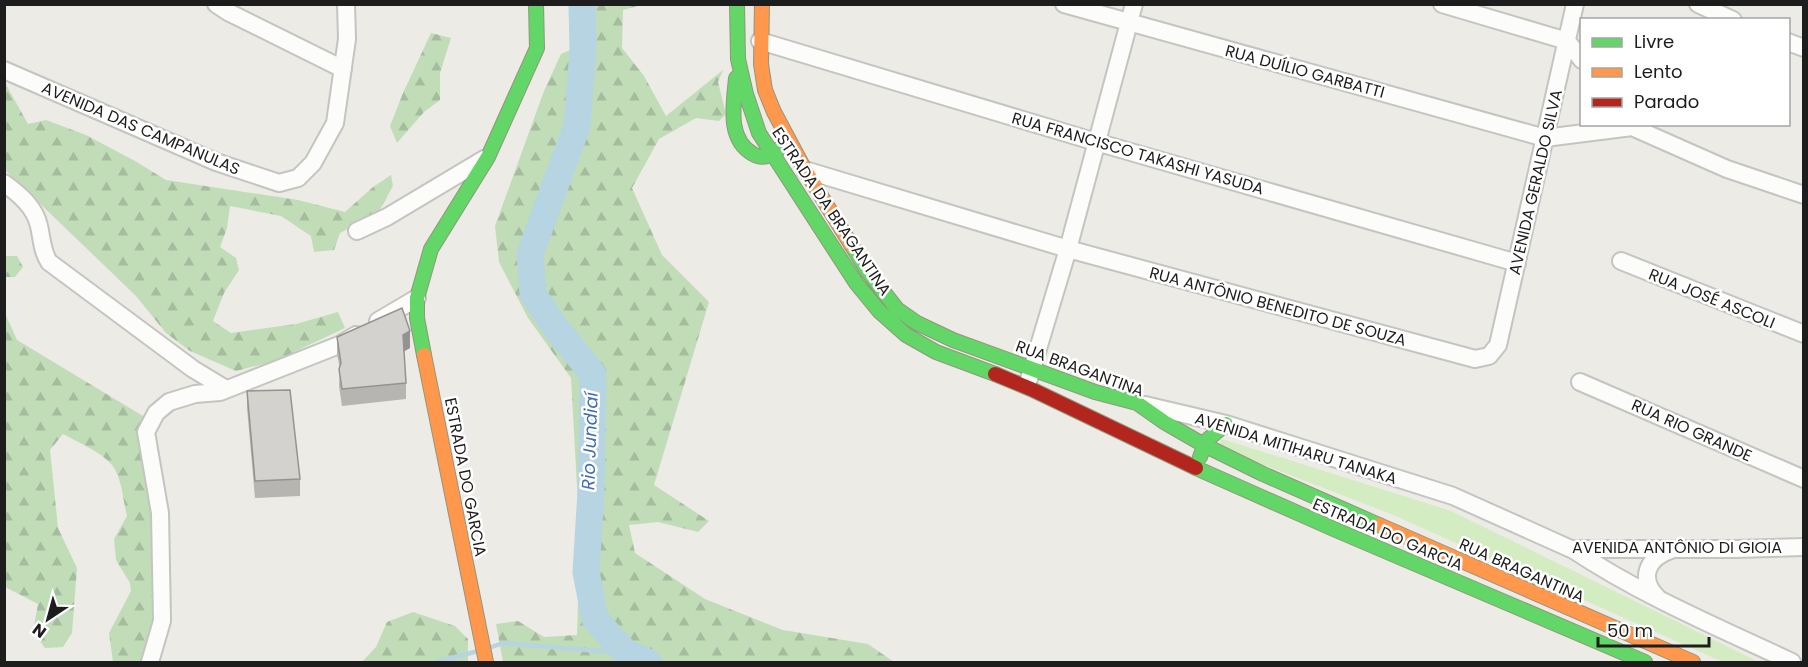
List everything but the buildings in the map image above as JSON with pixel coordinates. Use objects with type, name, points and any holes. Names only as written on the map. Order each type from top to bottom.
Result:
[{"type":"main road","name":"ESTRADA DO GARCIA","points":[[486,663],[417,318],[417,298],[431,249],[488,157],[537,48],[536,4]]},
{"type":"main road","name":"ESTRADA DA BRAGANTINA","points":[[737,4],[738,58],[759,133],[872,305],[907,336],[1027,387],[1120,433]]},
{"type":"main road","name":"RUA BRAGANTINA","points":[[762,4],[761,64],[765,90],[774,112],[826,205],[868,272],[897,309],[935,333],[1095,392],[1137,403],[1204,445],[1263,474],[1693,663]]},
{"type":"main road","points":[[738,58],[734,117],[735,130],[744,149],[761,158],[773,156],[788,139]]},
{"type":"main road","points":[[803,203],[815,201],[826,205]]},
{"type":"main road","points":[[1136,439],[1164,422]]},
{"type":"main road","points":[[1200,469],[1204,445],[1226,424]]},
{"type":"main road","name":"ESTRADA DO GARCIA","points":[[1120,433],[1645,663]]},
{"type":"street","points":[[216,4],[343,69],[347,39],[346,4]]},
{"type":"street","name":"RUA DUÍLIO GARBATTI","points":[[1064,4],[1545,138]]},
{"type":"street","points":[[1027,387],[1068,249],[1134,4]]},
{"type":"street","points":[[1442,4],[1567,41],[1580,59]]},
{"type":"street","name":"AVENIDA GERALDO SILVA","points":[[1489,356],[1497,345],[1575,4]]},
{"type":"street","points":[[1698,4],[1729,18]]},
{"type":"street","name":"RUA FRANCISCO TAKASHI YASUDA","points":[[760,41],[1096,142],[1517,263]]},
{"type":"street","name":"AVENIDA DAS CAMPANULAS","points":[[4,70],[216,162],[279,183],[298,178],[314,163],[335,123],[343,69]]},
{"type":"street","points":[[1545,138],[1631,126],[1727,169],[1803,195]]},
{"type":"street","points":[[357,231],[387,217],[488,157]]},
{"type":"street","name":"RUA ANTÔNIO BENEDITO DE SOUZA","points":[[805,170],[1068,249],[1475,359],[1489,356]]},
{"type":"street","points":[[4,183],[23,200],[35,215],[39,224],[44,255],[49,262],[193,369],[226,389]]},
{"type":"street","name":"RUA JOSÉ ASCOLI","points":[[1621,261],[1803,334]]},
{"type":"street","points":[[150,663],[162,621],[163,581],[160,513],[146,432],[156,413],[169,402],[195,394],[219,392],[339,345],[417,298]]},
{"type":"street","name":"RUA RIO GRANDE","points":[[1580,381],[1803,479]]},
{"type":"street","name":"AVENIDA MITIHARU TANAKA","points":[[1137,403],[1226,424],[1453,496]]},
{"type":"street","name":"AVENIDA ANTÔNIO DI GIOIA","points":[[1453,496],[1571,549],[1803,547]]},
{"type":"street","points":[[1571,549],[1612,576],[1792,663]]},
{"type":"street","points":[[1661,601],[1651,591],[1647,578],[1650,565],[1658,554],[1671,549]]},
{"type":"green space","points":[[579,5],[641,5],[623,10],[622,48],[644,76],[666,116],[723,70],[718,82],[726,114],[719,121],[696,118],[659,139],[632,188],[662,255],[709,302],[654,485],[709,521],[698,532],[658,522],[629,525],[635,553],[705,599],[783,630],[868,644],[894,662],[503,662],[496,624],[518,621],[544,637],[577,635],[580,540],[571,378],[528,318],[499,262],[495,226],[544,91],[561,54],[594,40]]},
{"type":"green space","points":[[431,33],[451,38],[440,73],[440,100],[424,112],[397,143],[390,126]]},
{"type":"green space","points":[[4,81],[28,124],[46,120],[86,135],[166,180],[298,200],[345,212],[373,187],[391,175],[393,186],[378,213],[340,233],[334,250],[314,252],[311,236],[281,216],[230,206],[227,228],[220,247],[236,258],[239,270],[224,293],[213,321],[231,333],[296,324],[338,312],[345,328],[275,361],[236,371],[190,351],[166,333],[136,296],[5,170]]},
{"type":"green space","points":[[5,256],[17,256],[23,267],[15,277],[5,277]]},
{"type":"green space","points":[[4,311],[17,340],[143,416],[144,445],[157,550],[151,594],[158,597],[157,623],[142,662],[113,662],[109,633],[131,591],[130,583],[116,560],[114,539],[127,516],[118,476],[112,465],[102,456],[63,434],[50,450],[58,528],[77,568],[72,633],[63,647],[45,648],[33,632],[38,604],[5,587]]},
{"type":"green space","points":[[1222,439],[1451,511],[1759,662],[1723,662],[1391,514],[1218,447]]},
{"type":"green space","points":[[413,612],[455,626],[468,639],[468,662],[362,662],[376,647],[387,622]]},
{"type":"waterway","name":"Rio Jundiaí","points":[[582,4],[583,50],[577,126],[530,254],[533,294],[556,328],[593,374],[591,492],[586,572],[595,619],[626,653],[648,662]]},
{"type":"waterway","points":[[489,648],[503,643],[626,653]]},
{"type":"waterway","points":[[437,662],[478,651]]},
{"type":"traffic: fast","points":[[424,355],[417,318],[417,298],[431,249],[488,157],[537,48],[536,4]]},
{"type":"traffic: fast","points":[[737,4],[738,59],[746,94],[759,133],[856,283],[879,311],[906,335],[936,352],[995,374]]},
{"type":"traffic: fast","points":[[736,78],[733,109],[735,130],[739,139],[744,147],[760,157],[770,155],[779,149]]},
{"type":"traffic: fast","points":[[852,246],[868,272],[897,309],[917,323],[953,340],[1095,392],[1137,403],[1204,445],[1263,474],[1379,525]]},
{"type":"traffic: fast","points":[[1200,457],[1206,441],[1226,424]]},
{"type":"traffic: fast","points":[[1196,468],[1645,662]]},
{"type":"traffic: slow","points":[[762,4],[761,64],[765,90],[805,170],[852,246]]},
{"type":"traffic: slow","points":[[424,355],[486,662]]},
{"type":"traffic: slow","points":[[1379,525],[1693,662]]},
{"type":"traffic: jam","points":[[995,374],[1196,468]]}]
